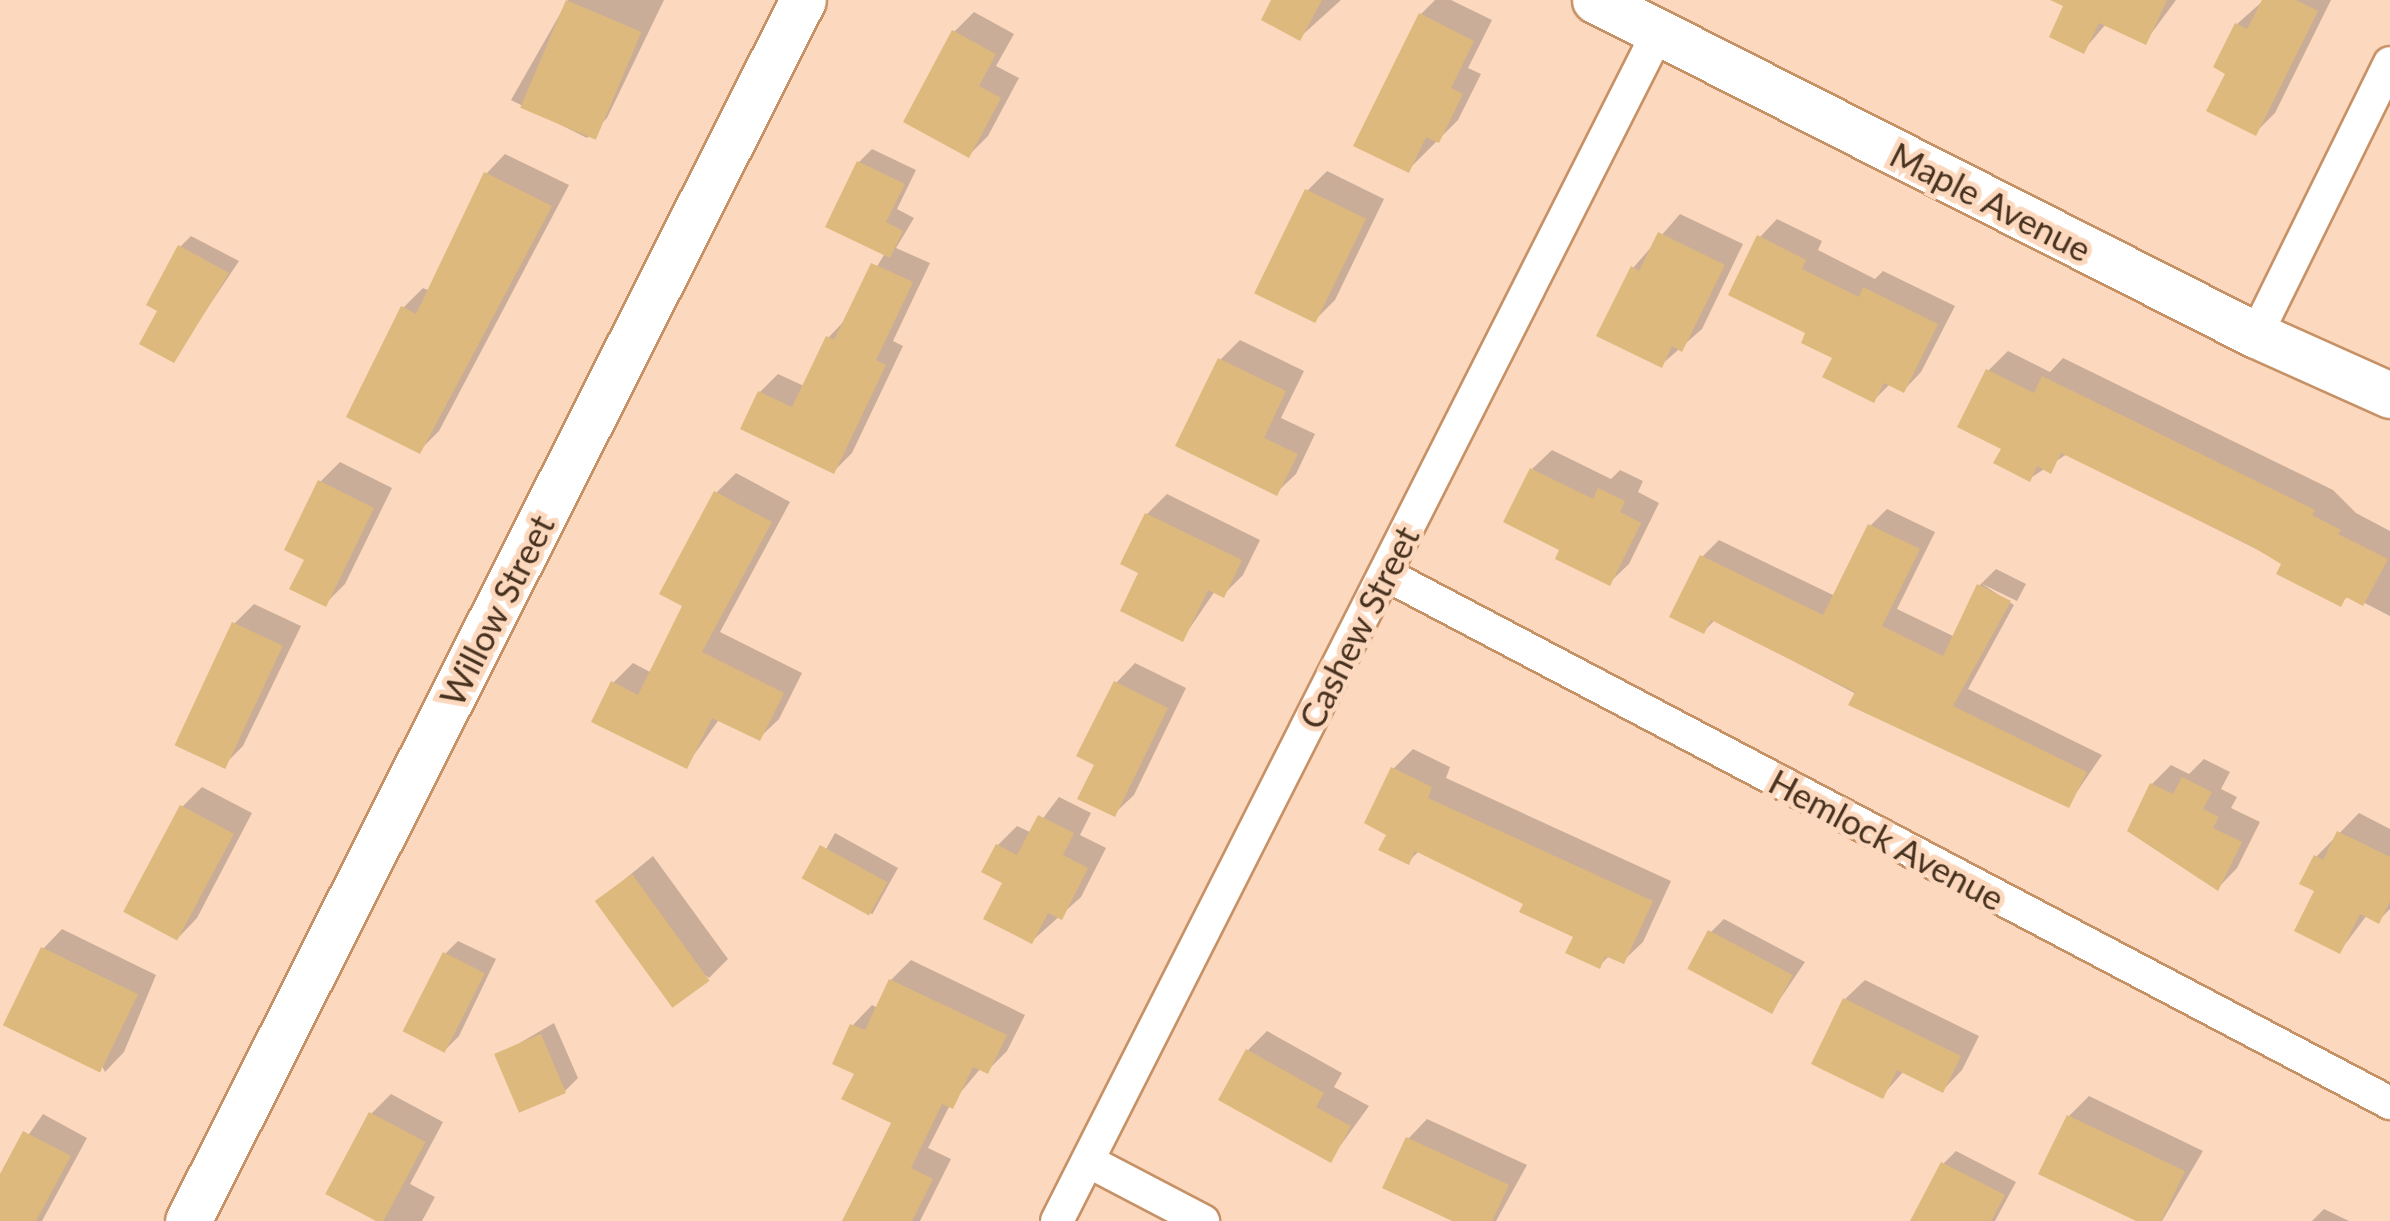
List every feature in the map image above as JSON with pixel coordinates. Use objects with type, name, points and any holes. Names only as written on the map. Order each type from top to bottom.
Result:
[{"type":"street","name":"Willow Street","points":[[188,1221],[803,0]]},
{"type":"street","name":"Maple Avenue","points":[[1595,0],[2256,335],[2390,395]]},
{"type":"street","name":"Cashew Street","points":[[1057,1221],[1658,33]]},
{"type":"street","points":[[2256,335],[2390,63]]},
{"type":"street","name":"Hemlock Avenue","points":[[1385,574],[2390,1103]]},
{"type":"street","points":[[1088,1160],[1203,1221]]},
{"type":"building","points":[[566,0],[641,32],[596,140],[520,108]]},
{"type":"building","points":[[1271,0],[1322,0],[1300,41],[1261,20]]},
{"type":"building","points":[[2050,0],[2167,0],[2146,45],[2099,23],[2084,54],[2049,37],[2063,6]]},
{"type":"building","points":[[2262,0],[2296,0],[2318,11],[2256,136],[2206,111],[2225,74],[2213,67],[2235,23],[2247,29]]},
{"type":"building","points":[[1419,13],[1474,41],[1451,88],[1463,94],[1439,143],[1426,137],[1409,173],[1353,146]]},
{"type":"building","points":[[952,30],[996,54],[979,86],[1001,98],[969,158],[903,122]]},
{"type":"building","points":[[857,161],[905,184],[886,222],[903,231],[890,258],[825,227]]},
{"type":"building","points":[[484,172],[552,206],[420,454],[346,417],[401,306],[416,314]]},
{"type":"building","points":[[1305,189],[1366,219],[1315,323],[1254,293]]},
{"type":"building","points":[[1658,232],[1725,265],[1682,352],[1672,346],[1662,368],[1596,336],[1631,266],[1639,271]]},
{"type":"building","points":[[1757,235],[1806,260],[1802,269],[1859,297],[1863,287],[1938,324],[1904,393],[1884,383],[1874,403],[1822,377],[1832,358],[1801,343],[1805,333],[1728,295]]},
{"type":"building","points":[[178,245],[229,273],[174,363],[139,344],[157,311],[146,305]]},
{"type":"building","points":[[871,263],[913,282],[876,360],[886,365],[834,474],[740,429],[758,391],[792,407],[826,336],[834,340]]},
{"type":"building","points":[[1218,358],[1286,391],[1264,438],[1298,454],[1277,496],[1175,446]]},
{"type":"building","points":[[1986,369],[2034,393],[2042,376],[2315,510],[2312,515],[2341,530],[2338,534],[2388,559],[2363,606],[2346,597],[2341,607],[2276,574],[2281,564],[2253,547],[2061,453],[2051,474],[2037,466],[2030,482],[1993,463],[2001,449],[1957,427]]},
{"type":"building","points":[[1530,468],[1593,499],[1598,488],[1625,501],[1620,512],[1641,523],[1610,586],[1555,559],[1559,550],[1503,522]]},
{"type":"building","points":[[318,480],[374,508],[326,607],[289,589],[304,560],[284,550]]},
{"type":"building","points":[[714,491],[772,522],[702,652],[784,693],[760,741],[712,718],[687,769],[591,722],[611,681],[638,695],[682,606],[659,594]]},
{"type":"building","points":[[1145,513],[1242,560],[1224,598],[1208,590],[1183,642],[1120,611],[1138,573],[1120,564]]},
{"type":"building","points":[[1868,524],[1920,549],[1882,626],[1943,656],[1977,584],[2011,601],[1953,706],[2087,772],[2069,808],[1848,705],[1855,692],[1711,620],[1704,634],[1669,617],[1700,555],[1823,615]]},
{"type":"building","points":[[232,622],[283,646],[225,769],[175,745]]},
{"type":"building","points":[[1114,681],[1168,708],[1115,817],[1077,799],[1094,765],[1076,756]]},
{"type":"building","points":[[1391,767],[1432,787],[1428,798],[1653,901],[1624,964],[1605,956],[1600,969],[1565,953],[1573,937],[1519,912],[1523,904],[1415,851],[1409,865],[1378,850],[1386,835],[1364,823]]},
{"type":"building","points":[[2182,777],[2212,792],[2203,809],[2219,817],[2213,828],[2242,842],[2218,891],[2127,831],[2150,783],[2173,794]]},
{"type":"building","points":[[180,805],[234,834],[177,940],[123,912]]},
{"type":"building","points":[[1038,815],[1074,833],[1063,855],[1088,868],[1062,920],[1048,913],[1032,944],[983,919],[1002,883],[981,872],[996,844],[1017,855]]},
{"type":"building","points":[[2337,831],[2390,857],[2390,901],[2379,924],[2360,914],[2340,954],[2294,931],[2314,891],[2299,884],[2314,855],[2323,860]]},
{"type":"building","points":[[820,845],[887,882],[869,916],[802,878]]},
{"type":"building","points":[[632,874],[710,981],[672,1008],[595,901]]},
{"type":"building","points":[[1708,930],[1793,975],[1772,1014],[1687,969]]},
{"type":"building","points":[[41,947],[138,994],[100,1073],[3,1025]]},
{"type":"building","points":[[443,952],[485,973],[444,1053],[403,1031]]},
{"type":"building","points":[[889,979],[1007,1035],[988,1074],[973,1067],[953,1109],[942,1104],[911,1168],[933,1179],[912,1221],[842,1221],[891,1123],[841,1099],[854,1074],[832,1064],[850,1024],[865,1030]]},
{"type":"building","points":[[1843,998],[1961,1056],[1943,1093],[1897,1070],[1883,1099],[1811,1064]]},
{"type":"building","points":[[541,1034],[566,1093],[519,1113],[494,1054]]},
{"type":"building","points":[[1246,1049],[1324,1093],[1316,1107],[1351,1126],[1331,1163],[1218,1100]]},
{"type":"building","points":[[369,1112],[426,1142],[384,1221],[376,1221],[325,1194]]},
{"type":"building","points":[[2067,1115],[2185,1171],[2161,1221],[2136,1221],[2038,1174]]},
{"type":"building","points":[[23,1131],[71,1156],[36,1221],[0,1221],[0,1174]]},
{"type":"building","points":[[1406,1137],[1509,1185],[1492,1221],[1452,1221],[1382,1188]]},
{"type":"building","points":[[1941,1162],[2005,1195],[1991,1221],[1910,1221]]}]
